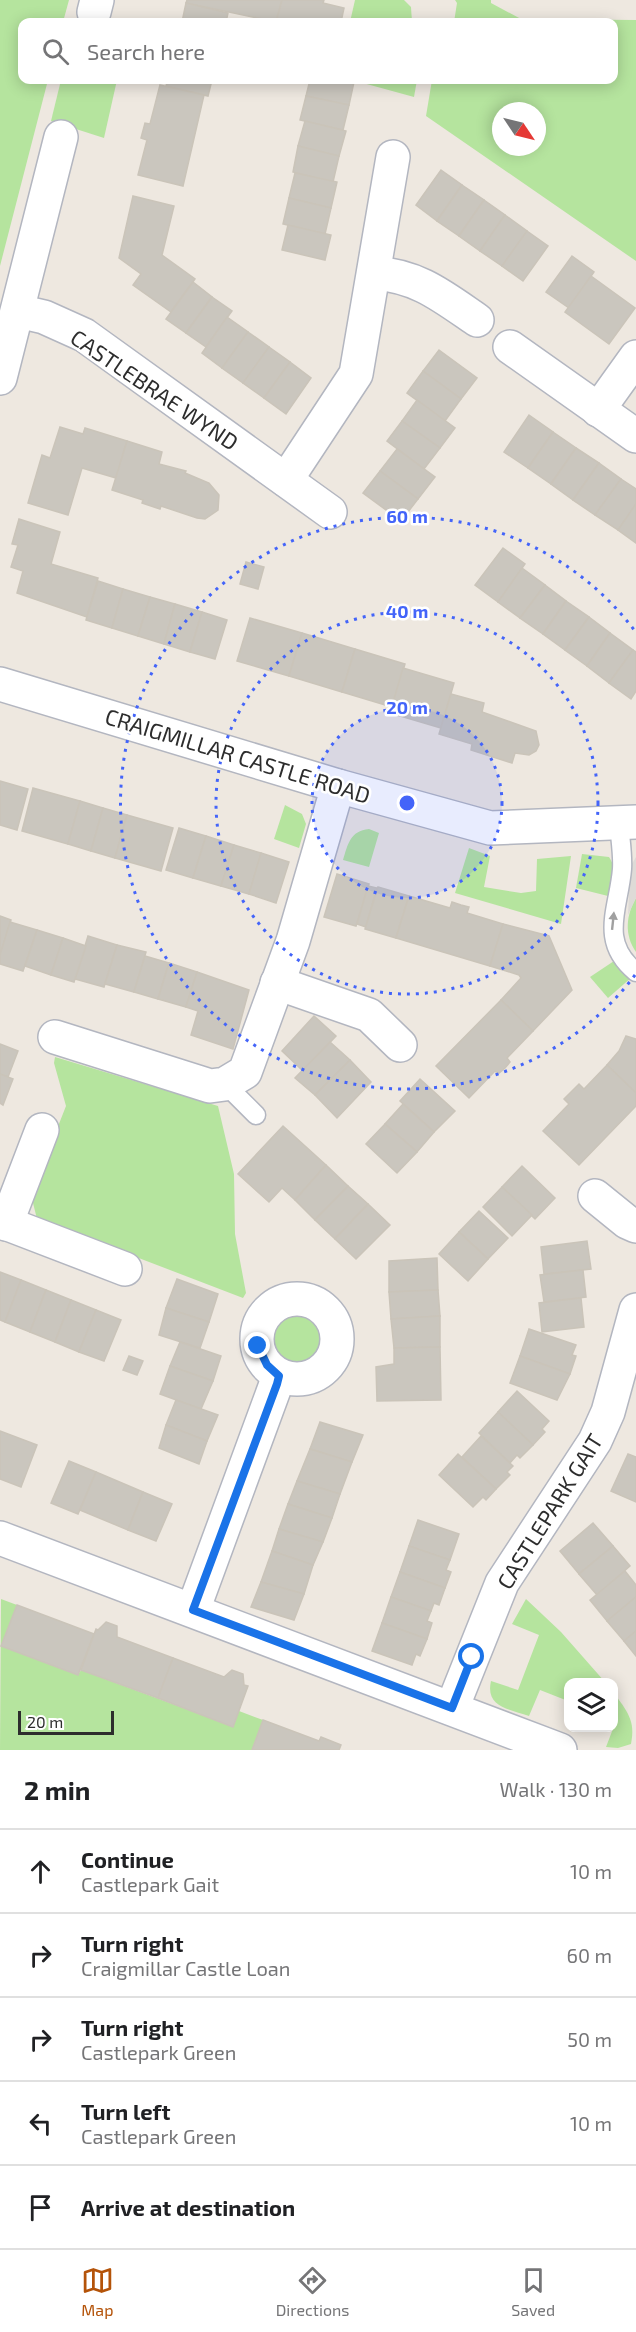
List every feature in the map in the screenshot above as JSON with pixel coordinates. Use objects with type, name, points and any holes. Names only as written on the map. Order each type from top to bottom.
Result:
[{"type":"street","points":[[0,378],[61,137]]},
{"type":"street","points":[[286,480],[356,374],[393,157]]},
{"type":"street","points":[[374,273],[395,274],[423,283],[477,320]]},
{"type":"street","name":"CASTLEBRAE WYND","points":[[18,311],[44,317],[84,335],[330,512]]},
{"type":"street","points":[[510,346],[636,436]]},
{"type":"street","points":[[598,410],[636,357]]},
{"type":"street","name":"CRAIGMILLAR CASTLE ROAD","points":[[0,684],[338,786],[490,828],[628,822]]},
{"type":"street","points":[[55,1037],[210,1086],[225,1084],[245,1072],[293,941],[338,786]]},
{"type":"street","points":[[277,983],[369,1015],[400,1044]]},
{"type":"street","points":[[42,1130],[3,1223],[125,1269]]},
{"type":"street","points":[[595,1196],[627,1222],[636,1226]]},
{"type":"street","name":"CASTLEPARK GAIT","points":[[452,1708],[502,1584],[595,1441],[608,1412],[636,1310]]},
{"type":"street","points":[[193,1610],[279,1376]]},
{"type":"street","points":[[0,1538],[560,1750]]},
{"type":"lane","name":"CRAIGMILLAR CASTLE ROAD","points":[[628,822],[612,931],[622,957],[636,972]]},
{"type":"lane","points":[[225,1084],[256,1115]]},
{"type":"green space","points":[[0,0],[69,0],[64,18],[18,18],[18,84],[47,84],[0,266]]},
{"type":"green space","points":[[355,0],[404,0],[411,7],[412,18],[351,18]]},
{"type":"green space","points":[[455,0],[491,0],[491,3],[519,18],[455,18],[457,3]]},
{"type":"green space","points":[[618,20],[636,20],[636,261],[426,116],[431,84],[618,84]]},
{"type":"green space","points":[[60,84],[116,84],[104,138],[51,121]]},
{"type":"green space","points":[[367,84],[416,84],[414,97]]},
{"type":"green space","points":[[285,805],[302,814],[306,824],[299,848],[274,839]]},
{"type":"green space","points":[[369,829],[379,833],[369,867],[343,860],[348,844],[354,835]]},
{"type":"green space","points":[[469,848],[490,856],[484,887],[521,893],[536,891],[537,859],[571,856],[561,924],[455,893]]},
{"type":"green space","points":[[582,854],[609,857],[614,872],[608,896],[576,888]]},
{"type":"green space","points":[[636,898],[636,952],[628,932],[628,918]]},
{"type":"green space","points":[[617,959],[632,977],[608,998],[590,977]]},
{"type":"green space","points":[[55,1057],[218,1106],[234,1174],[235,1234],[246,1293],[243,1298],[37,1219],[31,1195],[66,1106],[54,1063]]},
{"type":"green space","points":[[292,1315],[302,1315],[317,1325],[321,1339],[317,1353],[311,1359],[302,1363],[292,1363],[277,1353],[273,1344],[273,1334],[283,1319]]},
{"type":"green space","points":[[1,1599],[17,1605],[1,1646],[78,1675],[81,1670],[232,1726],[239,1711],[263,1720],[252,1750],[0,1750]]},
{"type":"green space","points":[[526,1599],[561,1632],[601,1678],[564,1678],[564,1699],[540,1690],[529,1716],[500,1706],[492,1696],[491,1681],[518,1690],[539,1635],[512,1624]]},
{"type":"green space","points":[[618,1699],[631,1723],[631,1744],[618,1748],[606,1747],[612,1732],[618,1732]]},
{"type":"shaded area","points":[[636,857],[636,898],[628,915],[630,867]]},
{"type":"building","points":[[187,0],[282,0],[277,18],[257,18],[186,3]]},
{"type":"building","points":[[282,0],[324,0],[323,3],[344,8],[342,18],[277,18]]},
{"type":"building","points":[[186,3],[228,13],[227,18],[183,18]]},
{"type":"building","points":[[167,84],[211,84],[208,96],[166,86]]},
{"type":"building","points":[[309,84],[354,84],[349,105],[306,96]]},
{"type":"building","points":[[160,85],[204,95],[183,186],[138,175],[147,140],[141,138],[145,123],[150,124]]},
{"type":"building","points":[[306,96],[349,105],[343,130],[300,120]]},
{"type":"building","points":[[305,121],[346,131],[339,156],[298,146]]},
{"type":"building","points":[[298,146],[339,156],[333,182],[293,172]]},
{"type":"building","points":[[441,170],[462,185],[437,221],[416,205]]},
{"type":"building","points":[[295,173],[337,182],[331,208],[289,198]]},
{"type":"building","points":[[462,185],[484,200],[459,236],[437,221]]},
{"type":"building","points":[[133,196],[174,206],[162,255],[195,279],[171,312],[133,285],[141,274],[119,258]]},
{"type":"building","points":[[289,198],[331,208],[325,234],[283,224]]},
{"type":"building","points":[[484,200],[505,215],[480,251],[459,236]]},
{"type":"building","points":[[505,215],[527,231],[502,266],[480,251]]},
{"type":"building","points":[[288,225],[331,235],[325,260],[282,250]]},
{"type":"building","points":[[527,231],[548,246],[523,281],[502,266]]},
{"type":"building","points":[[572,256],[594,272],[569,308],[546,292]]},
{"type":"building","points":[[591,276],[635,308],[609,344],[565,312]]},
{"type":"building","points":[[193,282],[212,297],[186,333],[166,319]]},
{"type":"building","points":[[212,297],[232,311],[206,347],[186,333]]},
{"type":"building","points":[[227,317],[248,332],[222,368],[202,353]]},
{"type":"building","points":[[248,332],[269,347],[243,383],[222,368]]},
{"type":"building","points":[[269,347],[290,362],[264,398],[243,383]]},
{"type":"building","points":[[439,350],[477,378],[461,399],[423,371]]},
{"type":"building","points":[[290,362],[311,378],[286,414],[264,398]]},
{"type":"building","points":[[423,371],[461,399],[445,421],[407,393]]},
{"type":"building","points":[[417,400],[455,428],[440,448],[402,421]]},
{"type":"building","points":[[529,415],[553,432],[528,468],[504,452]]},
{"type":"building","points":[[402,421],[440,448],[424,469],[387,441]]},
{"type":"building","points":[[60,427],[83,434],[85,428],[127,441],[116,478],[82,468],[68,515],[28,503],[42,455],[50,458]]},
{"type":"building","points":[[553,432],[576,448],[551,484],[528,468]]},
{"type":"building","points":[[127,441],[162,452],[159,464],[186,471],[185,473],[209,483],[219,495],[218,510],[205,519],[197,518],[161,506],[160,509],[142,503],[143,500],[112,490]]},
{"type":"building","points":[[576,448],[599,463],[573,500],[551,484]]},
{"type":"building","points":[[397,449],[435,477],[418,499],[380,471]]},
{"type":"building","points":[[599,463],[621,479],[595,515],[573,500]]},
{"type":"building","points":[[380,471],[418,499],[401,521],[363,493]]},
{"type":"building","points":[[621,479],[636,489],[636,504],[618,530],[595,515]]},
{"type":"building","points":[[636,504],[636,543],[618,530]]},
{"type":"building","points":[[19,519],[60,532],[51,564],[98,578],[87,617],[17,593],[23,571],[11,567],[18,545],[12,544]]},
{"type":"building","points":[[503,548],[525,564],[498,602],[475,585]]},
{"type":"building","points":[[246,562],[264,567],[258,589],[240,584]]},
{"type":"building","points":[[522,568],[545,585],[520,618],[498,602]]},
{"type":"building","points":[[98,581],[123,589],[112,628],[86,620]]},
{"type":"building","points":[[545,585],[566,601],[543,634],[520,618]]},
{"type":"building","points":[[123,589],[150,597],[138,636],[112,628]]},
{"type":"building","points":[[150,597],[175,604],[164,644],[138,636]]},
{"type":"building","points":[[566,601],[589,617],[565,650],[543,634]]},
{"type":"building","points":[[175,604],[202,612],[190,652],[164,644]]},
{"type":"building","points":[[202,612],[227,620],[215,659],[190,652]]},
{"type":"building","points":[[589,617],[610,633],[587,666],[565,650]]},
{"type":"building","points":[[250,618],[302,633],[289,676],[237,661]]},
{"type":"building","points":[[302,633],[355,649],[342,692],[289,676]]},
{"type":"building","points":[[610,633],[633,650],[609,683],[587,666]]},
{"type":"building","points":[[355,649],[405,664],[392,707],[342,692]]},
{"type":"building","points":[[633,650],[636,652],[636,691],[631,699],[609,683]]},
{"type":"building","points":[[403,668],[454,683],[441,728],[390,713]]},
{"type":"building","points":[[451,694],[484,703],[482,712],[536,731],[539,745],[536,751],[529,755],[515,753],[512,763],[471,750],[472,744],[439,734]]},
{"type":"building","points":[[0,781],[28,789],[17,830],[0,825]]},
{"type":"building","points":[[33,788],[80,801],[68,844],[22,831]]},
{"type":"building","points":[[80,801],[103,808],[91,851],[68,844]]},
{"type":"building","points":[[103,808],[127,815],[115,858],[91,851]]},
{"type":"building","points":[[127,815],[173,828],[161,871],[115,858]]},
{"type":"building","points":[[179,828],[206,836],[193,878],[166,870]]},
{"type":"building","points":[[206,836],[234,845],[221,886],[193,878]]},
{"type":"building","points":[[234,845],[261,853],[249,894],[221,886]]},
{"type":"building","points":[[261,853],[289,862],[276,903],[249,894]]},
{"type":"building","points":[[337,874],[369,884],[356,926],[324,917]]},
{"type":"building","points":[[368,886],[377,888],[366,927],[357,924]]},
{"type":"building","points":[[378,887],[409,896],[396,938],[365,929]]},
{"type":"building","points":[[409,896],[450,908],[452,902],[469,907],[467,913],[503,924],[490,966],[396,938]]},
{"type":"building","points":[[0,916],[11,920],[0,955]]},
{"type":"building","points":[[10,922],[37,930],[23,971],[0,964],[0,955]]},
{"type":"building","points":[[503,924],[549,936],[572,990],[533,1031],[501,1000],[521,978],[519,975],[490,966]]},
{"type":"building","points":[[37,930],[63,938],[51,975],[25,966]]},
{"type":"building","points":[[88,936],[117,945],[104,987],[75,979]]},
{"type":"building","points":[[63,938],[86,946],[74,982],[51,975]]},
{"type":"building","points":[[117,945],[146,952],[134,992],[105,984]]},
{"type":"building","points":[[145,956],[169,963],[158,999],[134,992]]},
{"type":"building","points":[[169,963],[197,972],[186,1007],[158,999]]},
{"type":"building","points":[[197,972],[249,990],[233,1049],[191,1035],[198,1011],[186,1007]]},
{"type":"building","points":[[501,1000],[533,1031],[507,1058],[510,1062],[505,1068],[498,1074],[495,1071],[469,1098],[436,1066]]},
{"type":"building","points":[[314,1016],[336,1036],[303,1071],[282,1051]]},
{"type":"building","points":[[626,1036],[636,1039],[636,1093],[607,1065],[619,1051]]},
{"type":"building","points":[[330,1042],[350,1060],[315,1095],[295,1078]]},
{"type":"building","points":[[0,1044],[18,1051],[8,1077],[0,1074]]},
{"type":"building","points":[[350,1060],[371,1082],[337,1118],[315,1095]]},
{"type":"building","points":[[607,1065],[636,1093],[636,1106],[579,1165],[543,1131],[569,1104],[564,1099],[579,1084],[584,1089]]},
{"type":"building","points":[[0,1074],[13,1079],[3,1105],[0,1103]]},
{"type":"building","points":[[420,1079],[455,1111],[434,1132],[400,1101]]},
{"type":"building","points":[[403,1104],[434,1132],[417,1152],[385,1124]]},
{"type":"building","points":[[385,1124],[417,1152],[397,1173],[366,1144]]},
{"type":"building","points":[[283,1126],[326,1165],[295,1200],[282,1188],[269,1202],[238,1174]]},
{"type":"building","points":[[326,1165],[348,1186],[315,1220],[295,1200]]},
{"type":"building","points":[[522,1166],[555,1198],[535,1219],[502,1187]]},
{"type":"building","points":[[348,1186],[368,1204],[335,1239],[315,1220]]},
{"type":"building","points":[[502,1187],[532,1215],[512,1236],[483,1207]]},
{"type":"building","points":[[368,1204],[390,1225],[356,1259],[335,1239]]},
{"type":"building","points":[[479,1211],[508,1238],[488,1259],[459,1232]]},
{"type":"building","points":[[459,1232],[488,1259],[468,1281],[439,1254]]},
{"type":"building","points":[[587,1241],[591,1269],[544,1274],[541,1247]]},
{"type":"building","points":[[437,1258],[438,1290],[389,1292],[389,1261]]},
{"type":"building","points":[[583,1270],[586,1297],[544,1302],[540,1275]]},
{"type":"building","points":[[0,1272],[21,1280],[5,1322],[0,1320]]},
{"type":"building","points":[[177,1279],[218,1294],[209,1322],[166,1308]]},
{"type":"building","points":[[21,1280],[46,1290],[30,1332],[5,1322]]},
{"type":"building","points":[[46,1290],[71,1300],[55,1342],[30,1332]]},
{"type":"building","points":[[438,1290],[440,1316],[391,1319],[389,1292]]},
{"type":"building","points":[[581,1298],[584,1327],[542,1332],[539,1303]]},
{"type":"building","points":[[71,1300],[96,1310],[79,1352],[55,1342]]},
{"type":"building","points":[[166,1308],[209,1322],[200,1348],[159,1335]]},
{"type":"building","points":[[96,1310],[121,1320],[104,1361],[79,1352]]},
{"type":"building","points":[[440,1316],[440,1347],[394,1348],[391,1319]]},
{"type":"building","points":[[529,1329],[576,1345],[572,1355],[576,1356],[570,1374],[520,1356]]},
{"type":"building","points":[[180,1342],[221,1356],[213,1381],[170,1366]]},
{"type":"building","points":[[440,1347],[441,1400],[377,1401],[376,1367],[394,1364],[394,1348]]},
{"type":"building","points":[[129,1356],[143,1361],[137,1375],[123,1370]]},
{"type":"building","points":[[520,1356],[570,1374],[557,1400],[510,1383]]},
{"type":"building","points":[[170,1366],[213,1381],[201,1409],[160,1394]]},
{"type":"building","points":[[517,1391],[549,1421],[542,1429],[545,1432],[533,1445],[498,1412]]},
{"type":"building","points":[[176,1400],[218,1415],[207,1441],[166,1425]]},
{"type":"building","points":[[498,1412],[533,1445],[520,1458],[517,1455],[510,1463],[479,1433]]},
{"type":"building","points":[[320,1422],[363,1435],[352,1462],[310,1449]]},
{"type":"building","points":[[166,1425],[207,1441],[199,1464],[159,1448]]},
{"type":"building","points":[[0,1431],[37,1445],[21,1487],[0,1479]]},
{"type":"building","points":[[481,1436],[513,1466],[507,1472],[510,1475],[496,1489],[462,1457]]},
{"type":"building","points":[[310,1449],[352,1462],[340,1494],[297,1481]]},
{"type":"building","points":[[458,1454],[496,1489],[486,1500],[483,1497],[473,1507],[439,1475]]},
{"type":"building","points":[[628,1454],[636,1457],[636,1502],[611,1491]]},
{"type":"building","points":[[69,1461],[96,1472],[78,1514],[51,1503]]},
{"type":"building","points":[[96,1472],[143,1492],[128,1530],[80,1510]]},
{"type":"building","points":[[297,1481],[340,1494],[332,1518],[288,1504]]},
{"type":"building","points":[[143,1492],[172,1504],[156,1541],[128,1530]]},
{"type":"building","points":[[288,1504],[332,1518],[323,1542],[279,1529]]},
{"type":"building","points":[[418,1520],[459,1534],[450,1560],[409,1546]]},
{"type":"building","points":[[593,1523],[613,1546],[579,1574],[560,1551]]},
{"type":"building","points":[[279,1529],[323,1542],[313,1565],[272,1551]]},
{"type":"building","points":[[409,1546],[450,1560],[446,1570],[451,1572],[445,1588],[400,1572]]},
{"type":"building","points":[[613,1546],[630,1566],[597,1595],[579,1574]]},
{"type":"building","points":[[272,1551],[313,1565],[304,1594],[261,1582]]},
{"type":"building","points":[[625,1571],[636,1585],[636,1597],[607,1621],[590,1600]]},
{"type":"building","points":[[400,1572],[445,1588],[439,1605],[434,1603],[431,1611],[391,1597]]},
{"type":"building","points":[[261,1582],[304,1594],[294,1620],[251,1607]]},
{"type":"building","points":[[391,1597],[431,1611],[427,1621],[432,1623],[427,1639],[382,1623]]},
{"type":"building","points":[[636,1597],[636,1631],[624,1641],[607,1621]]},
{"type":"building","points":[[17,1605],[94,1634],[78,1675],[1,1646]]},
{"type":"building","points":[[106,1622],[117,1626],[117,1637],[173,1658],[158,1698],[81,1670],[96,1629],[98,1630]]},
{"type":"building","points":[[382,1623],[427,1639],[420,1656],[416,1654],[412,1665],[372,1651]]},
{"type":"building","points":[[636,1631],[636,1656],[624,1641]]},
{"type":"building","points":[[173,1658],[224,1677],[232,1670],[243,1674],[244,1685],[248,1686],[233,1727],[158,1698]]},
{"type":"building","points":[[263,1720],[319,1741],[321,1737],[341,1745],[339,1750],[252,1750]]},
{"type":"route","points":[[258,1346],[267,1365],[279,1376],[193,1610],[452,1708],[472,1657]]}]
